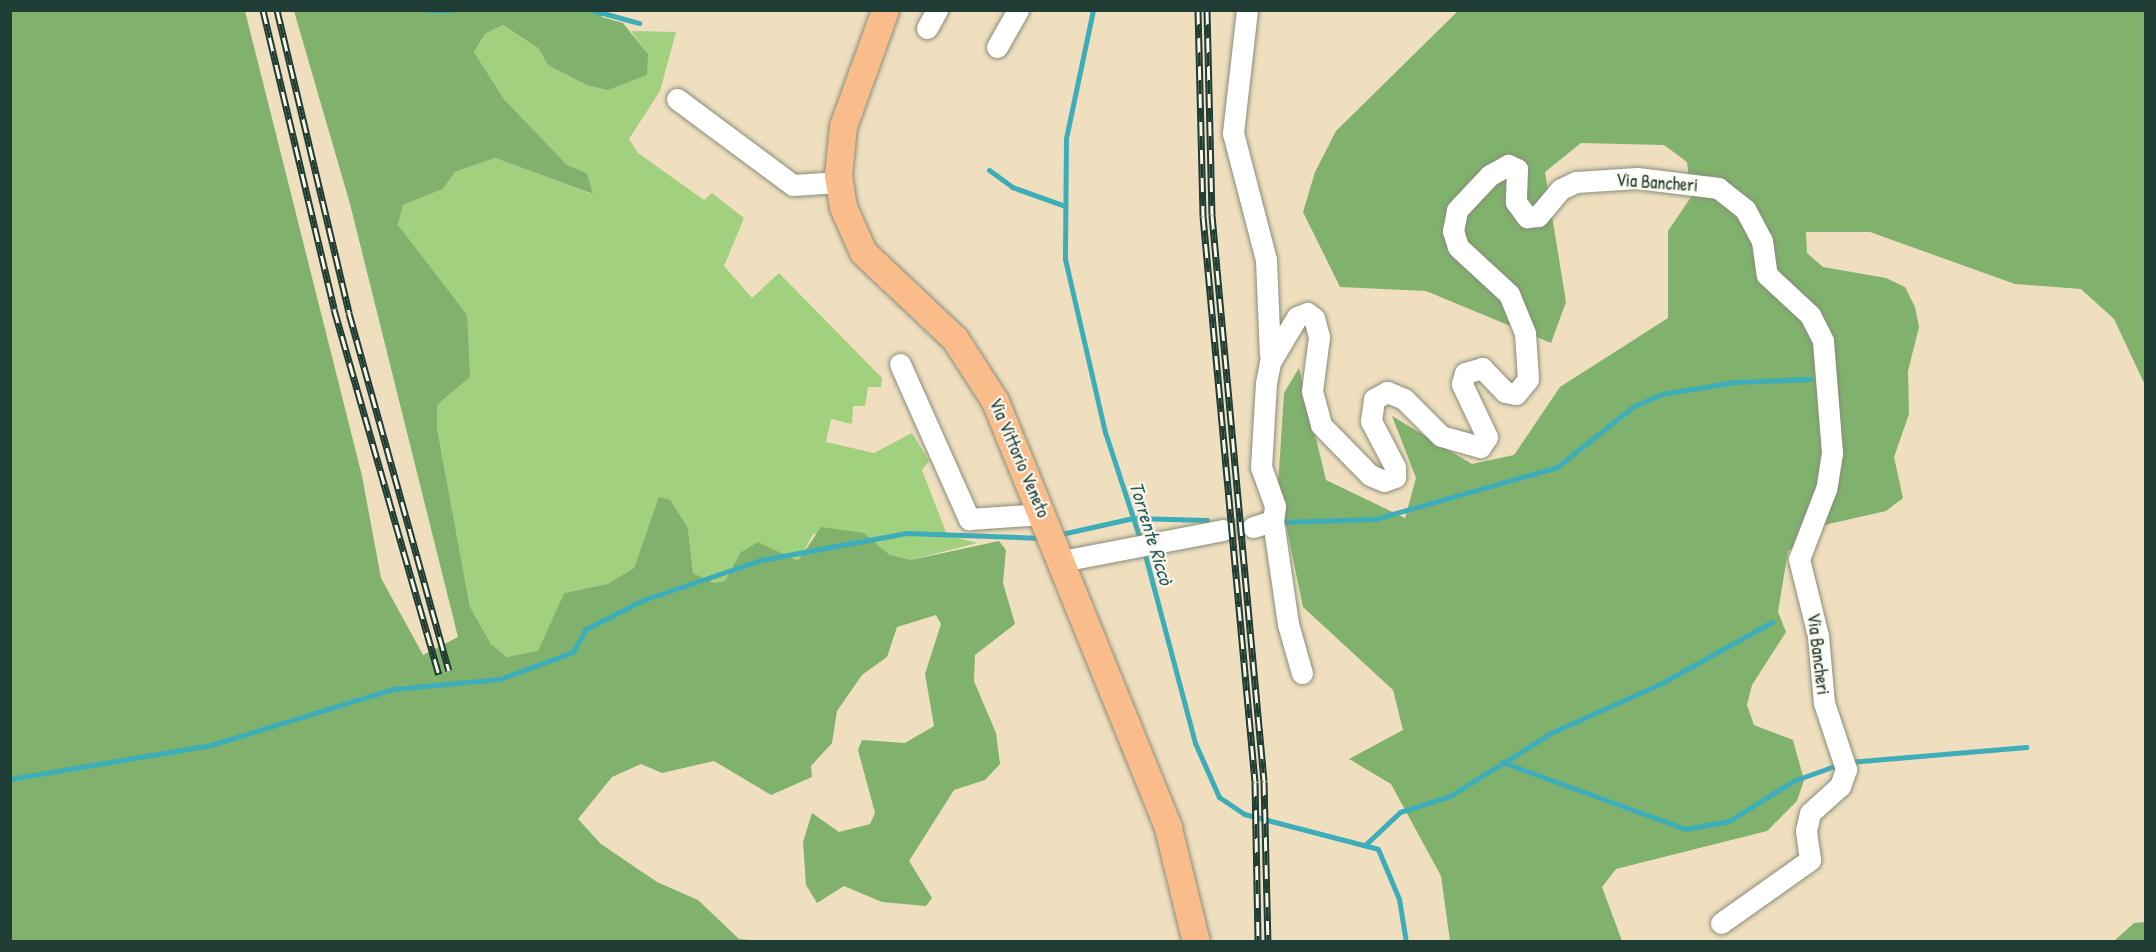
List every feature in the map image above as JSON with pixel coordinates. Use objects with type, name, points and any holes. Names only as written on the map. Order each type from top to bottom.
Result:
[{"type":"main road","name":"Via Vittorio Veneto","points":[[880,11],[843,126],[839,182],[843,207],[863,252],[956,339],[983,379],[1043,514],[1072,558],[1172,839],[1196,942]]},
{"type":"street","points":[[997,47],[1018,10]]},
{"type":"street","points":[[1247,10],[1233,133],[1266,261],[1270,362]]},
{"type":"street","points":[[677,99],[793,185],[839,182]]},
{"type":"street","name":"Via Bancheri","points":[[1302,673],[1288,624],[1273,521],[1275,506],[1261,467],[1270,362],[1297,317],[1307,313],[1314,318],[1319,337],[1312,391],[1321,425],[1370,475],[1384,481],[1395,477],[1395,467],[1371,421],[1374,399],[1387,392],[1404,399],[1441,436],[1480,447],[1487,437],[1462,384],[1466,372],[1482,368],[1505,392],[1516,394],[1528,379],[1525,333],[1509,294],[1458,247],[1453,231],[1458,210],[1490,175],[1508,165],[1517,169],[1516,202],[1527,217],[1538,216],[1561,189],[1576,182],[1637,178],[1718,188],[1745,208],[1762,241],[1767,275],[1810,315],[1823,341],[1832,453],[1826,489],[1799,559],[1818,636],[1824,703],[1846,769],[1840,786],[1810,813],[1806,831],[1810,860],[1721,923]]},
{"type":"street","points":[[900,364],[969,519],[1043,514]]},
{"type":"street","points":[[1253,527],[1273,521]]},
{"type":"street","points":[[1072,558],[1223,530]]},
{"type":"green space","points":[[599,10],[602,17],[623,23],[648,54],[647,75],[608,90],[587,85],[548,65],[538,48],[503,25],[485,34],[474,52],[504,99],[567,165],[587,173],[593,194],[495,158],[455,172],[443,189],[403,205],[398,225],[467,315],[470,377],[437,405],[437,428],[470,607],[491,644],[507,657],[538,651],[564,593],[607,584],[634,568],[659,497],[670,500],[688,528],[693,573],[714,583],[725,581],[740,553],[758,542],[798,561],[821,527],[864,533],[890,555],[911,560],[999,541],[1006,550],[1003,583],[1015,624],[975,655],[974,681],[996,733],[1000,764],[985,780],[954,790],[909,861],[932,898],[926,906],[882,902],[844,886],[817,903],[806,885],[803,842],[812,813],[839,832],[870,824],[875,813],[858,750],[862,740],[905,743],[934,726],[925,674],[941,624],[936,615],[897,627],[887,657],[862,675],[837,711],[832,743],[811,766],[812,777],[771,795],[714,761],[662,773],[641,764],[612,777],[578,819],[601,844],[657,882],[698,900],[739,939],[762,941],[11,941],[11,11],[245,11],[362,476],[381,578],[423,655],[458,637],[350,204],[294,11]]},
{"type":"green space","points":[[1458,11],[2145,11],[2145,385],[2114,319],[2081,289],[2015,284],[1870,232],[1806,232],[1807,253],[1823,267],[1886,278],[1905,287],[1915,307],[1919,327],[1908,371],[1909,414],[1894,457],[1903,498],[1886,511],[1824,525],[1788,551],[1778,612],[1786,632],[1752,685],[1747,705],[1754,725],[1793,740],[1804,780],[1797,801],[1767,831],[1616,869],[1602,887],[1622,941],[1450,941],[1441,876],[1391,784],[1349,759],[1403,730],[1393,690],[1303,607],[1278,486],[1284,393],[1299,368],[1326,480],[1405,518],[1416,478],[1392,416],[1472,464],[1514,455],[1560,387],[1668,318],[1668,231],[1691,197],[1687,162],[1664,145],[1581,143],[1545,172],[1566,302],[1551,343],[1426,291],[1340,287],[1303,212],[1315,172],[1336,131]]},
{"type":"green space","points":[[503,25],[538,48],[548,65],[648,54],[631,31],[676,32],[660,91],[629,139],[638,153],[704,200],[712,193],[744,218],[724,266],[752,298],[779,273],[882,378],[881,387],[868,387],[865,406],[853,406],[852,424],[831,419],[826,442],[874,453],[912,433],[929,461],[922,470],[947,535],[977,543],[911,560],[890,555],[864,533],[813,534],[798,562],[740,553],[725,581],[714,583],[693,573],[688,528],[660,497],[634,568],[607,584],[564,593],[538,652],[507,657],[491,644],[470,607],[437,428],[437,405],[470,377],[398,225],[403,205],[443,189],[455,172],[495,158],[592,194],[587,173],[567,165],[504,99],[474,52],[485,34]]},
{"type":"green space","points":[[2145,922],[2145,941],[2114,941],[2134,923]]},
{"type":"waterway","points":[[427,10],[453,10]]},
{"type":"waterway","points":[[592,10],[639,23]]},
{"type":"waterway","name":"Torrente Riccò","points":[[1093,10],[1066,138],[1065,259],[1105,432],[1141,542]]},
{"type":"waterway","points":[[989,170],[1012,187],[1065,206]]},
{"type":"waterway","points":[[1280,522],[1375,519],[1557,467],[1634,406],[1662,394],[1735,382],[1810,379]]},
{"type":"waterway","name":"Torrente Riccò","points":[[1057,535],[1133,518],[1207,520]]},
{"type":"waterway","points":[[10,779],[211,745],[393,689],[500,679],[573,652],[586,629],[643,600],[761,560],[907,533],[1042,538]]},
{"type":"waterway","name":"Torrente Riccò","points":[[1144,551],[1195,743],[1219,797],[1244,814],[1378,849],[1399,899],[1406,942]]},
{"type":"waterway","points":[[1365,845],[1400,812],[1450,796],[1553,732],[1660,684],[1772,622]]},
{"type":"waterway","points":[[1849,762],[2026,747]]},
{"type":"waterway","points":[[1502,762],[1685,829],[1729,821],[1793,781],[1840,764]]},
{"type":"tunnel","points":[[1223,530],[1253,527]]},
{"type":"railway","points":[[263,10],[334,309],[439,674]]},
{"type":"railway","points":[[277,10],[349,313],[449,670]]},
{"type":"railway","points":[[1198,10],[1203,216],[1255,782],[1258,942]]},
{"type":"railway","points":[[1207,10],[1212,215],[1264,781],[1268,942]]}]
